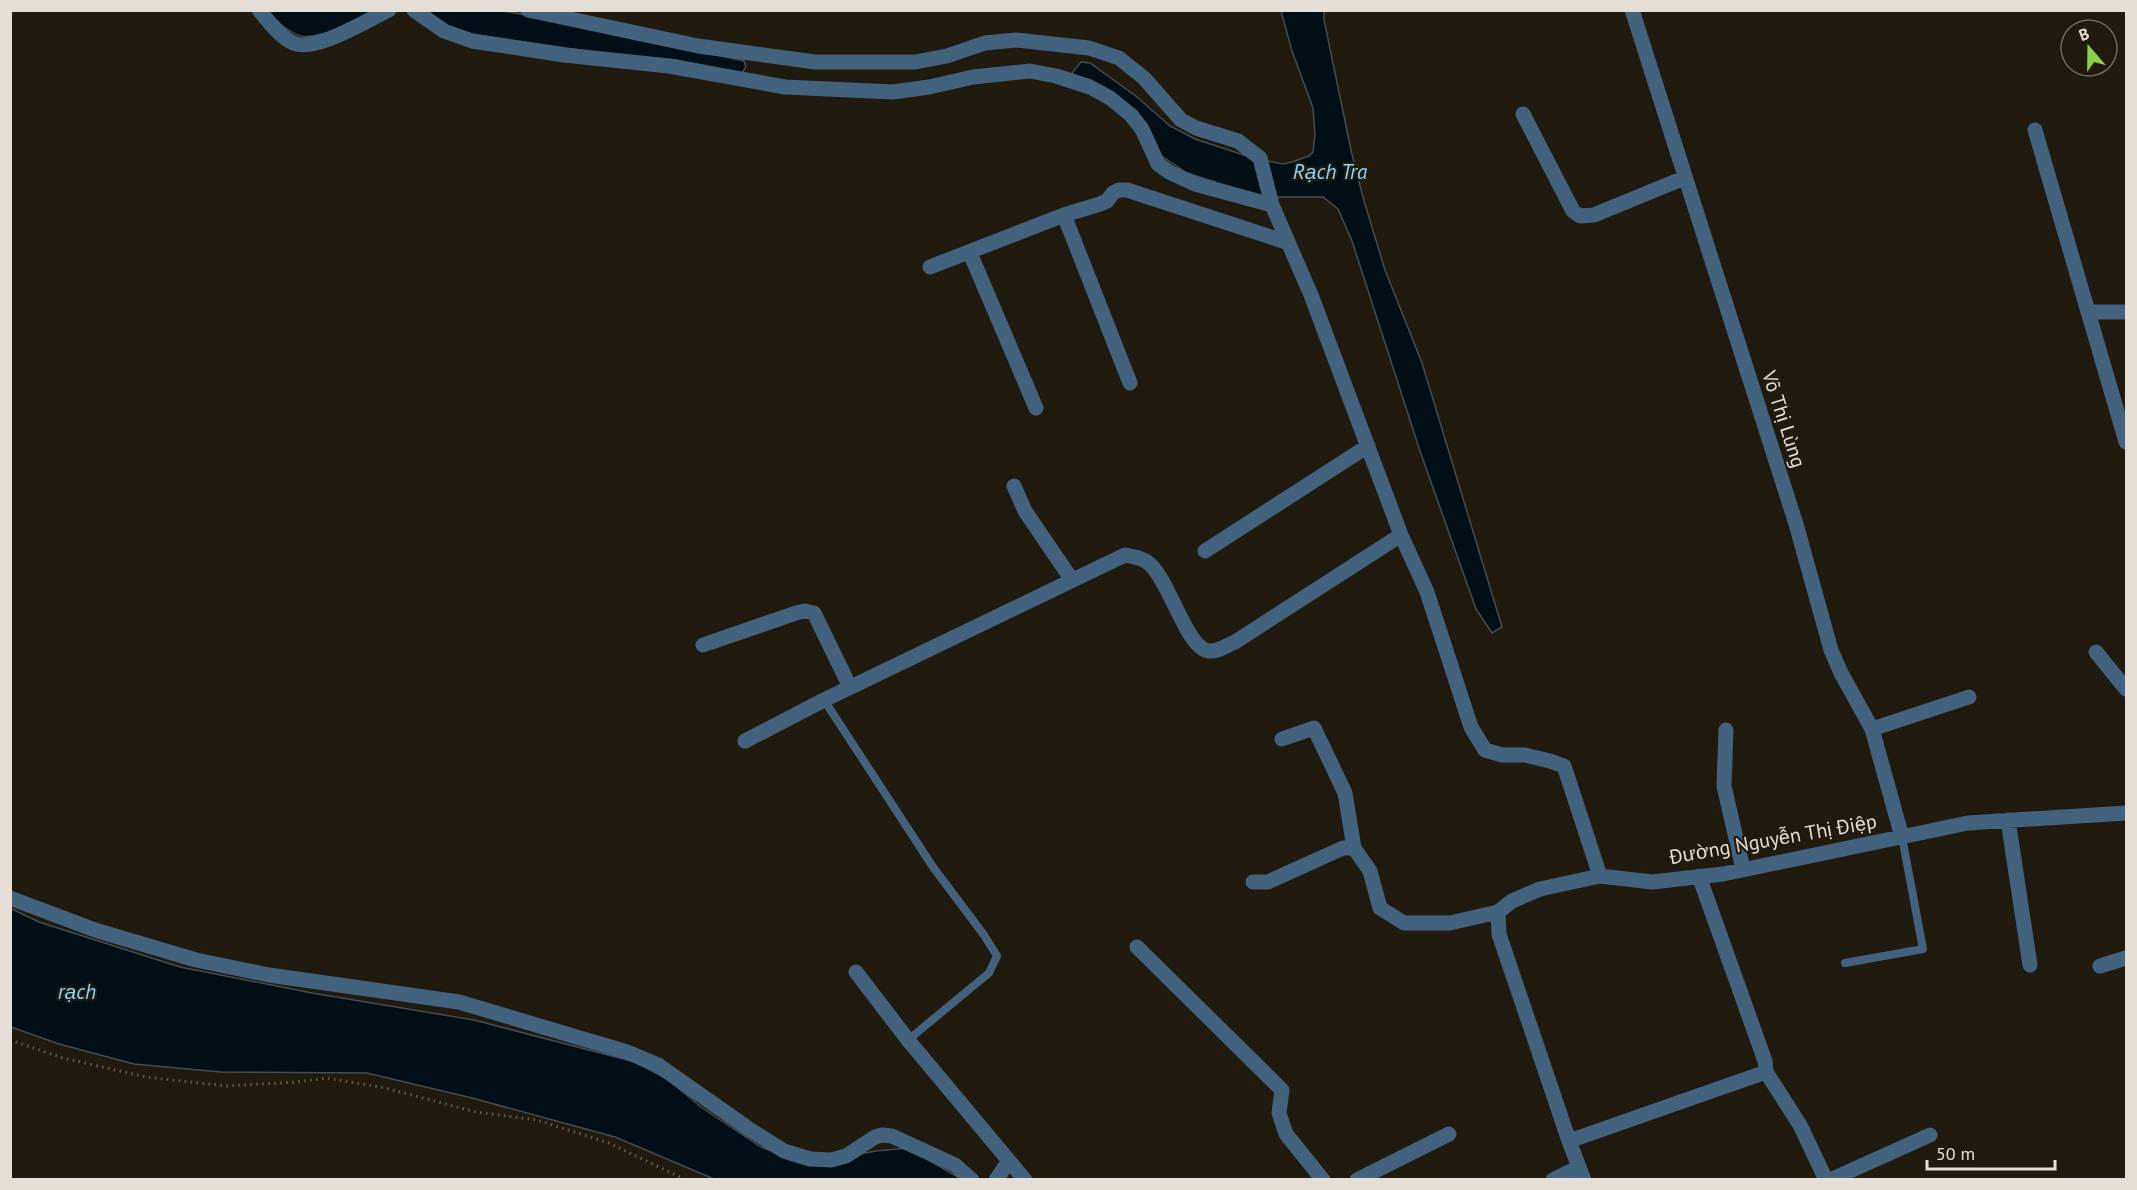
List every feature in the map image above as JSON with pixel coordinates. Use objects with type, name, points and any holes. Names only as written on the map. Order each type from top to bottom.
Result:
[{"type":"street","points":[[260,10],[272,26],[293,43],[310,45],[346,31],[388,10]]},
{"type":"street","points":[[414,10],[444,31],[472,41],[564,55],[669,66],[785,87],[893,92],[973,77],[1030,70],[1090,87],[1110,98],[1131,115],[1142,129],[1158,164],[1169,172],[1195,184],[1271,203]]},
{"type":"street","points":[[528,10],[698,46],[815,62],[915,62],[947,56],[985,43],[1016,40],[1089,48],[1119,58],[1144,78],[1181,120],[1196,128],[1238,141],[1260,158],[1271,203],[1286,242],[1311,295],[1401,535],[1427,592],[1471,727],[1485,750],[1502,755],[1525,755],[1564,766],[1600,876]]},
{"type":"street","name":"Võ Thị Lùng","points":[[1632,10],[1796,524],[1831,650],[1841,674],[1872,729],[1902,837]]},
{"type":"street","points":[[1523,114],[1573,211],[1580,216],[1594,215],[1684,178]]},
{"type":"street","points":[[2035,130],[2127,442]]},
{"type":"street","points":[[930,267],[1100,204],[1119,190],[1127,190],[1286,242]]},
{"type":"street","points":[[1064,216],[1130,384]]},
{"type":"street","points":[[970,253],[1036,408]]},
{"type":"street","points":[[2090,312],[2127,312]]},
{"type":"street","points":[[1205,551],[1368,446]]},
{"type":"street","points":[[1014,486],[1025,511],[1072,580]]},
{"type":"street","points":[[745,741],[850,687],[1125,555],[1150,563],[1196,645],[1207,651],[1217,650],[1235,642],[1401,535]]},
{"type":"street","points":[[703,645],[796,613],[806,611],[814,613],[850,687]]},
{"type":"street","points":[[2096,652],[2127,689]]},
{"type":"street","points":[[1872,729],[1969,697]]},
{"type":"street","points":[[1253,882],[1268,882],[1342,848],[1354,848],[1346,793],[1314,728],[1282,739]]},
{"type":"street","points":[[1726,730],[1724,786],[1743,869]]},
{"type":"street","name":"Đường Nguyễn Thị Điệp","points":[[1354,848],[1370,871],[1380,908],[1404,923],[1450,923],[1498,912],[1512,901],[1540,889],[1600,876],[1652,882],[1743,869],[1968,823],[2127,813]]},
{"type":"street","points":[[2008,820],[2030,965]]},
{"type":"street","points":[[1699,876],[1765,1061],[1766,1072],[1800,1125],[1828,1179],[1930,1135]]},
{"type":"street","points":[[10,898],[95,930],[196,960],[269,975],[459,1002],[627,1052],[658,1065],[784,1151],[810,1159],[831,1160],[846,1156],[875,1137],[892,1136],[955,1165],[972,1179]]},
{"type":"street","points":[[1498,912],[1499,934],[1582,1173],[1552,1179]]},
{"type":"street","points":[[1137,947],[1282,1090],[1279,1113],[1286,1134],[1323,1179]]},
{"type":"street","points":[[2100,966],[2127,958]]},
{"type":"street","points":[[856,972],[908,1040],[1025,1179]]},
{"type":"street","points":[[1569,1141],[1766,1072]]},
{"type":"street","points":[[1357,1179],[1449,1134]]},
{"type":"street","points":[[996,1179],[1009,1161]]},
{"type":"lane","points":[[824,700],[933,867],[997,956],[989,973],[908,1040]]},
{"type":"lane","points":[[1845,963],[1923,949],[1902,837]]},
{"type":"path","points":[[10,1040],[63,1058],[146,1077],[227,1086],[327,1078],[385,1088],[476,1112],[537,1120],[609,1143],[686,1179]]},
{"type":"water","points":[[495,10],[547,18],[744,61],[746,67],[742,73],[676,60],[608,54],[464,33],[443,25],[423,11]]},
{"type":"water","points":[[268,11],[376,11],[318,35],[301,36],[278,22]]},
{"type":"water","name":"Rạch Tra","points":[[1281,11],[1324,11],[1351,150],[1364,201],[1385,270],[1422,363],[1502,627],[1492,633],[1476,609],[1420,451],[1352,241],[1338,209],[1323,197],[1262,197],[1187,173],[1157,153],[1148,132],[1072,73],[1081,62],[1090,63],[1137,97],[1170,126],[1195,139],[1253,158],[1283,164],[1292,162],[1309,156],[1313,152],[1315,134],[1313,108],[1292,51]]},
{"type":"water","name":"rạch","points":[[10,908],[39,922],[180,967],[312,993],[474,1020],[635,1062],[667,1079],[701,1107],[761,1147],[804,1164],[876,1151],[908,1148],[961,1179],[714,1179],[615,1137],[472,1098],[367,1073],[221,1072],[134,1064],[59,1044],[11,1027]]}]
